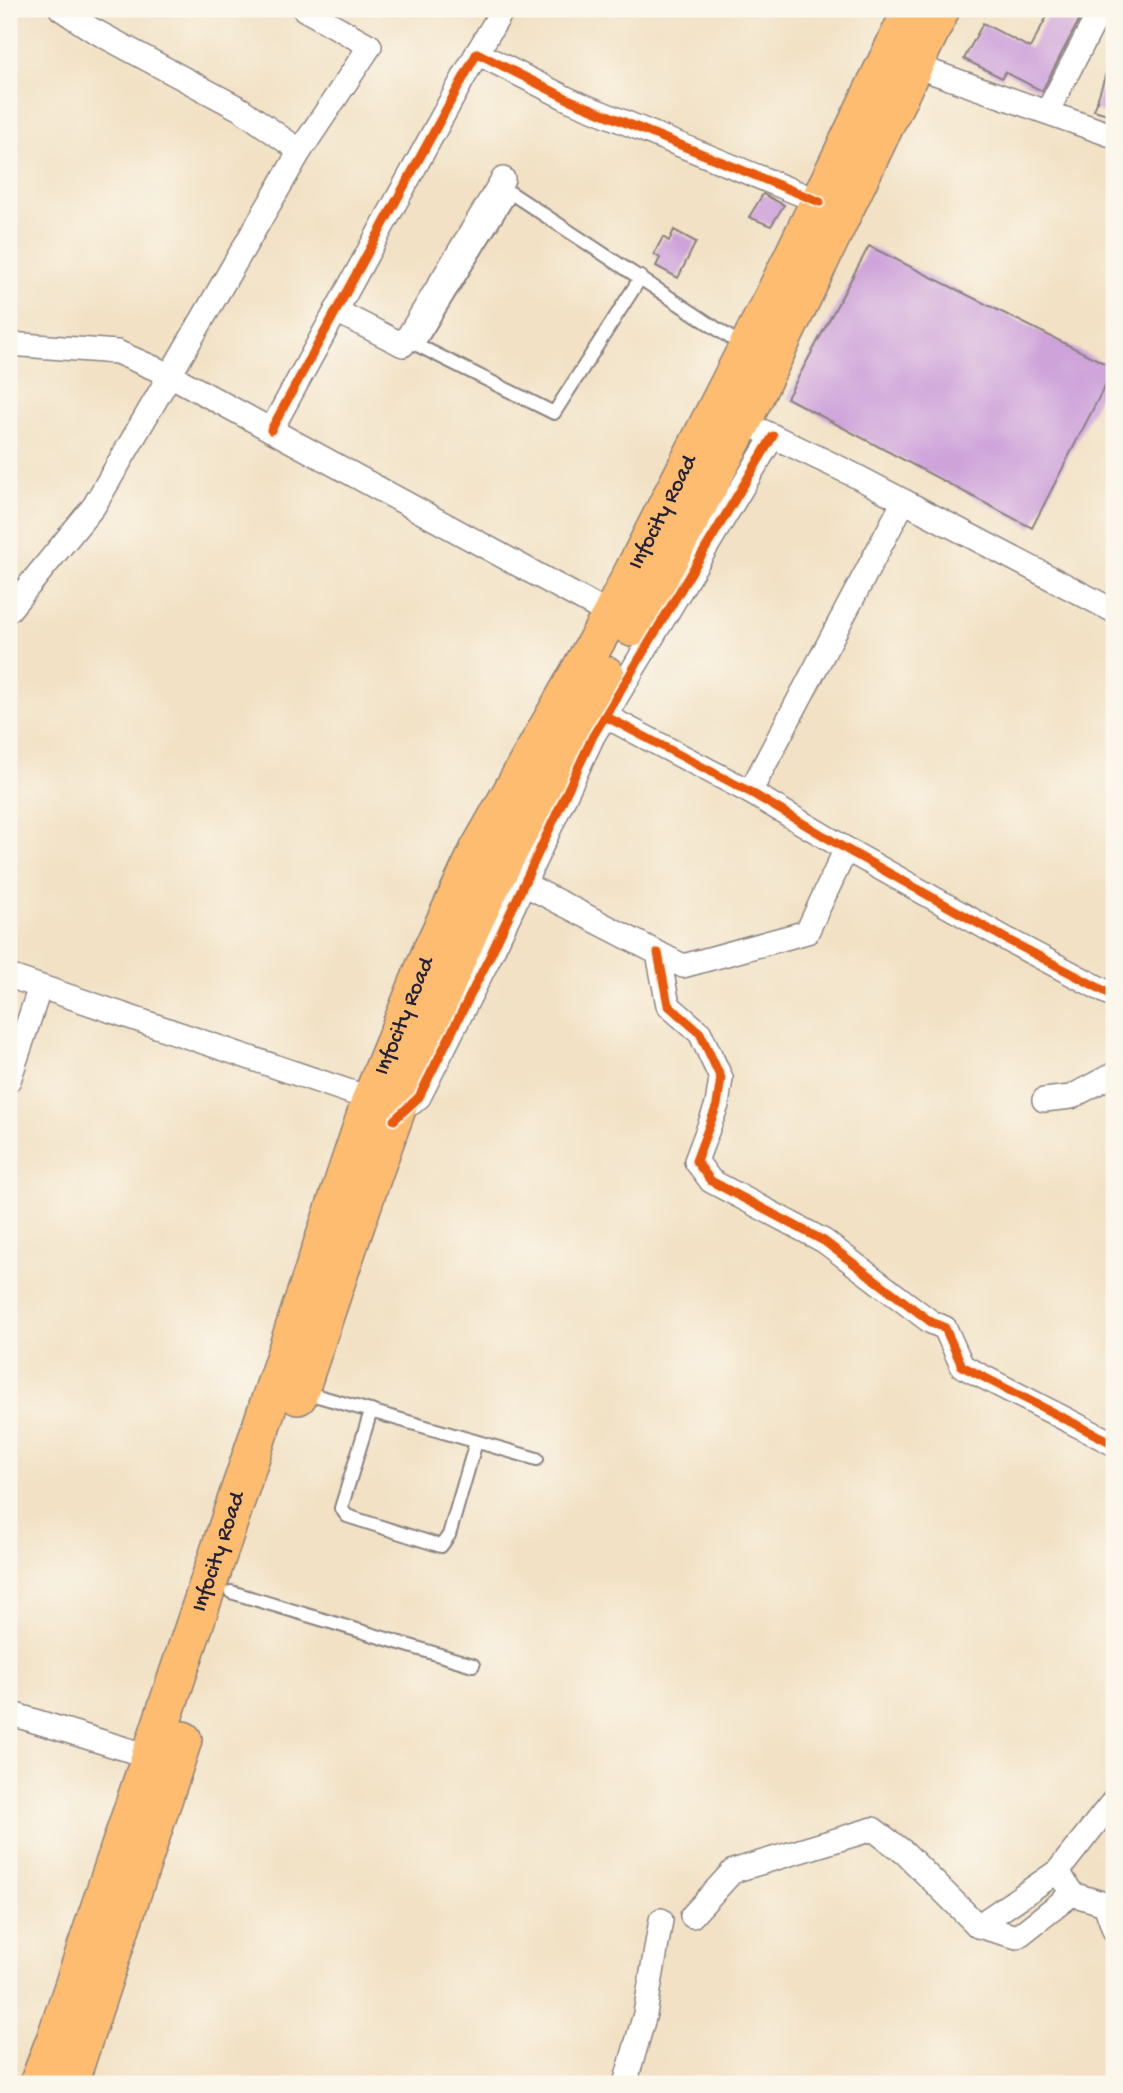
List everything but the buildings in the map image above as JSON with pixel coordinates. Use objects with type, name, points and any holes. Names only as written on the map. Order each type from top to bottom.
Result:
[{"type":"main road","name":"Infocity Road","points":[[69,2084],[150,1757],[318,1298],[382,1109],[495,878],[538,770],[611,615],[820,202],[912,9]]},
{"type":"main road","name":"Infocity Road","points":[[538,770],[757,429],[921,68],[941,9]]},
{"type":"main road","name":"Infocity Road","points":[[38,2084],[110,1917],[231,1592],[300,1391],[318,1298]]},
{"type":"street","points":[[61,9],[92,29],[242,110],[300,151]]},
{"type":"street","points":[[9,610],[94,506],[300,151],[370,46],[304,9]]},
{"type":"street","points":[[271,430],[503,9]]},
{"type":"street","points":[[956,9],[921,68],[1114,135]]},
{"type":"street","points":[[1047,112],[1101,9]]},
{"type":"street","points":[[477,53],[570,100],[820,202]]},
{"type":"street","points":[[336,311],[404,345],[503,178]]},
{"type":"street","points":[[9,344],[117,352],[170,376],[611,615]]},
{"type":"street","points":[[9,976],[382,1109],[419,1097],[524,884],[593,736],[757,429],[904,501],[1114,611]]},
{"type":"street","points":[[750,792],[904,501]]},
{"type":"street","points":[[605,716],[750,792],[1008,940],[1114,996]]},
{"type":"street","points":[[524,884],[683,966],[807,932],[846,849]]},
{"type":"street","points":[[658,953],[668,1005],[700,1033],[721,1078],[717,1105],[696,1161],[711,1181],[824,1241],[930,1322],[945,1328],[962,1366],[1114,1444]]},
{"type":"street","points":[[9,1080],[40,987]]},
{"type":"street","points":[[1044,1100],[1071,1097],[1114,1074]]},
{"type":"street","points":[[9,1713],[150,1757]]},
{"type":"street","points":[[978,1926],[1058,1871],[1114,1800]]},
{"type":"street","points":[[692,1916],[733,1871],[873,1829],[905,1853],[978,1926],[1017,1937],[1072,1894]]},
{"type":"street","points":[[1058,1871],[1072,1894],[1105,1904],[1114,1930]]},
{"type":"street","points":[[625,2084],[645,2014],[660,1920]]},
{"type":"lane","points":[[641,277],[554,414],[416,345],[510,193],[641,277],[746,348]]},
{"type":"lane","points":[[300,1391],[537,1459]]},
{"type":"lane","points":[[371,1411],[341,1508],[347,1516],[441,1546],[449,1535],[475,1441]]},
{"type":"lane","points":[[231,1592],[474,1665]]},
{"type":"cycle path","points":[[271,430],[477,53],[570,100],[820,202]]},
{"type":"cycle path","points":[[394,1120],[419,1097],[491,954],[593,736],[773,436]]},
{"type":"cycle path","points":[[605,716],[750,792],[1008,940],[1114,996]]},
{"type":"cycle path","points":[[658,953],[668,1005],[700,1033],[721,1078],[717,1105],[696,1161],[711,1181],[824,1241],[931,1322],[945,1328],[962,1366],[1114,1444]]}]
